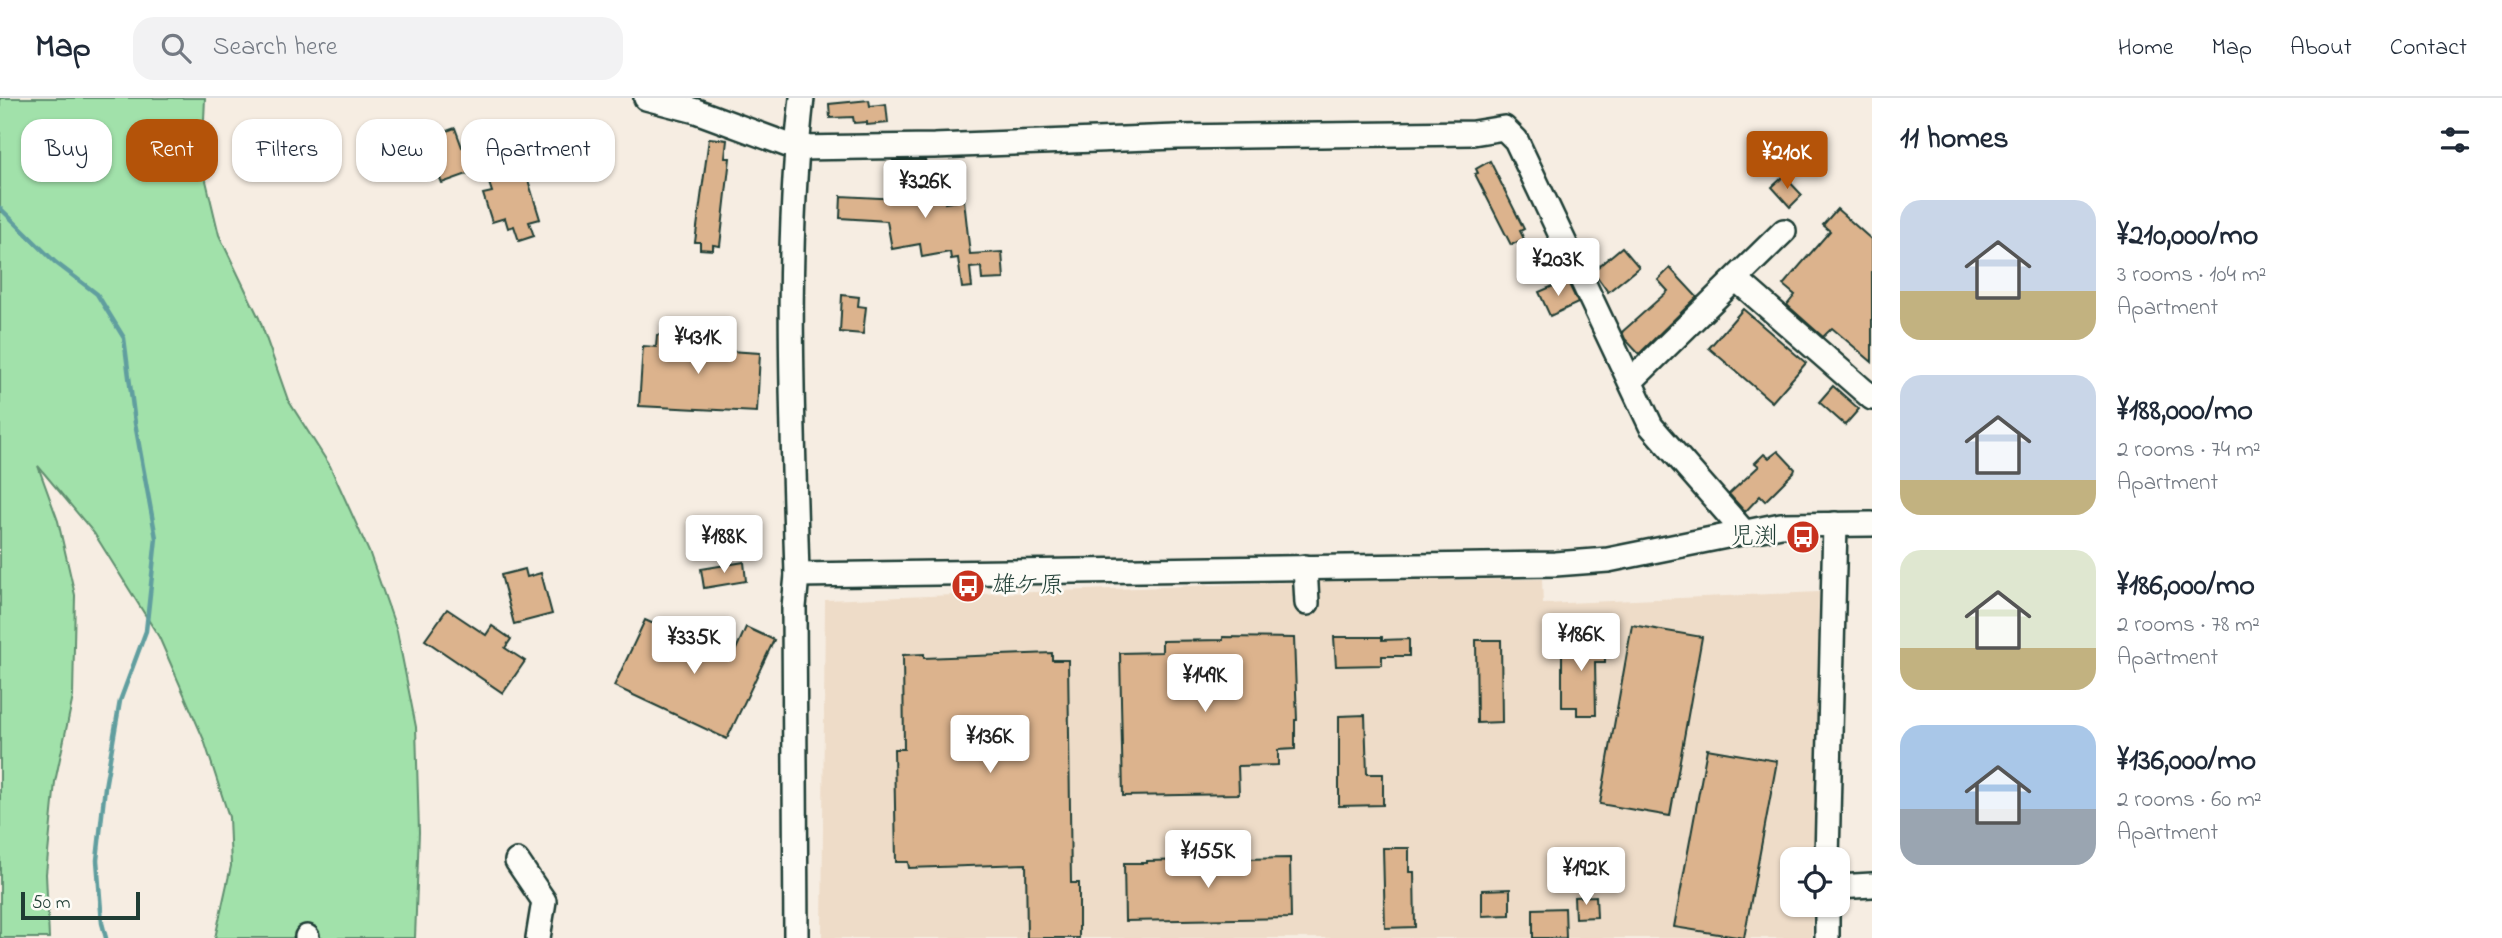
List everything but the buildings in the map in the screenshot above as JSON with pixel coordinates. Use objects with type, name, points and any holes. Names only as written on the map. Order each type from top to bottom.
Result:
[{"type":"street","points":[[646,98],[696,111],[796,148],[1177,137],[1473,133],[1504,128],[1516,141],[1651,426],[1744,532]]},
{"type":"street","points":[[796,938],[794,607],[797,575],[793,396],[796,148],[802,98]]},
{"type":"street","points":[[1631,381],[1784,231]]},
{"type":"street","points":[[1735,279],[1872,398]]},
{"type":"street","points":[[1827,847],[1835,524]]},
{"type":"street","points":[[797,575],[1555,564],[1601,560],[1781,525],[1872,524]]},
{"type":"street","points":[[1305,567],[1307,603]]},
{"type":"street","points":[[517,861],[544,901],[537,938]]},
{"type":"street","points":[[1850,886],[1872,885]]},
{"type":"street","points":[[1827,917],[1827,938]]},
{"type":"shaded area","points":[[1542,579],[1543,604],[1819,592],[1814,847],[1780,847],[1780,917],[1813,917],[1812,938],[822,938],[825,600],[1320,581]]},
{"type":"green space","points":[[0,98],[205,98],[204,119],[126,119],[126,182],[206,182],[219,235],[259,318],[288,400],[330,466],[370,554],[397,631],[416,727],[419,832],[415,938],[215,938],[231,866],[229,817],[204,740],[159,637],[94,533],[38,466],[58,521],[75,595],[73,697],[55,782],[46,874],[49,938],[0,938]]},
{"type":"waterway","points":[[0,208],[55,262],[97,294],[124,338],[135,423],[156,538],[146,631],[120,701],[105,787],[97,860],[102,923],[106,938]]},
{"type":"place","name":"児渕","points":[[1803,537]]},
{"type":"place","name":"雄ケ原","points":[[968,586]]}]
